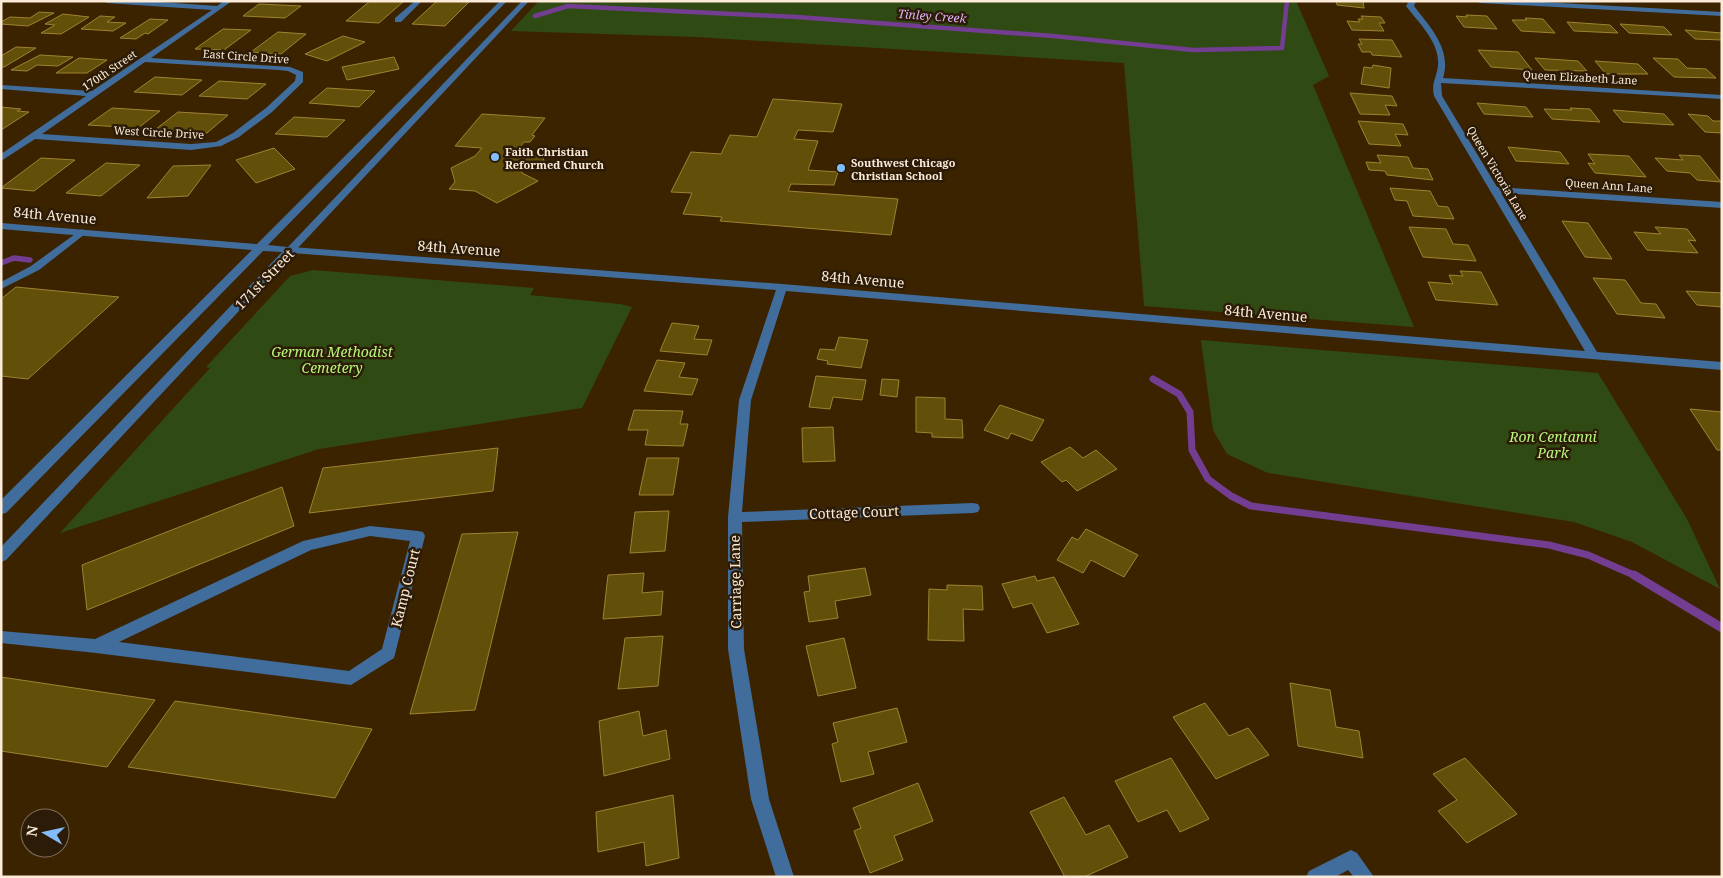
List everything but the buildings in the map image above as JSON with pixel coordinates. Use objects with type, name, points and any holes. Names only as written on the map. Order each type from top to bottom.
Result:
[{"type":"street","points":[[107,1],[220,8]]},
{"type":"street","name":"170th Street","points":[[1,158],[229,1]]},
{"type":"street","points":[[398,20],[419,1]]},
{"type":"street","name":"171st Street","points":[[1,509],[504,1]]},
{"type":"street","name":"171st Street","points":[[1,556],[526,1]]},
{"type":"street","name":"Queen Victoria Lane","points":[[1413,1],[1410,6],[1438,45],[1442,64],[1435,87],[1438,96],[1593,355]]},
{"type":"street","points":[[1480,1],[1722,14]]},
{"type":"street","name":"East Circle Drive","points":[[144,60],[279,68],[290,69],[300,74],[299,82],[271,107]]},
{"type":"street","name":"Queen Elizabeth Lane","points":[[1437,80],[1722,97]]},
{"type":"street","points":[[1,87],[94,94]]},
{"type":"street","name":"West Circle Drive","points":[[34,136],[191,147],[207,146],[218,144],[236,135],[271,107]]},
{"type":"street","name":"Queen Ann Lane","points":[[1495,190],[1722,205]]},
{"type":"street","name":"84th Avenue","points":[[1,226],[259,248],[782,287],[1722,366]]},
{"type":"street","points":[[1,286],[35,268],[82,232]]},
{"type":"street","name":"Carriage Lane","points":[[782,287],[745,400],[735,517],[736,649],[760,799],[785,877]]},
{"type":"street","name":"Cottage Court","points":[[735,517],[972,508]]},
{"type":"street","name":"Kamp Court","points":[[1,637],[96,646],[351,678],[389,653],[418,536],[370,531],[308,546],[96,646]]},
{"type":"street","points":[[1315,877],[1351,859],[1365,877]]},
{"type":"green space","points":[[539,1],[1296,1],[1329,76],[1313,85],[1414,327],[1144,306],[1124,63],[696,37],[511,31]]},
{"type":"green space","name":"German Methodist Cemetery","points":[[313,270],[534,288],[530,295],[620,304],[632,307],[582,408],[319,449],[60,533],[210,368],[206,367],[290,276]]},
{"type":"green space","name":"Ron Centanni Park","points":[[1201,340],[1598,373],[1687,519],[1720,589],[1632,542],[1574,522],[1268,473],[1227,454],[1213,430]]},
{"type":"waterway","name":"Tinley Creek","points":[[535,16],[568,6],[797,17],[1053,36],[1193,50],[1282,48],[1287,1]]},
{"type":"waterway","name":"Tinley Creek","points":[[1,263],[14,258],[30,260]]},
{"type":"waterway","points":[[1153,379],[1179,394],[1190,412],[1192,450],[1208,479],[1231,496],[1251,506],[1549,545],[1588,555],[1635,575]]},
{"type":"waterway","points":[[1635,575],[1722,628]]},
{"type":"place","name":"Faith Christian Reformed Church","points":[[495,157]]},
{"type":"place","name":"Southwest Chicago Christian School","points":[[841,168]]}]
